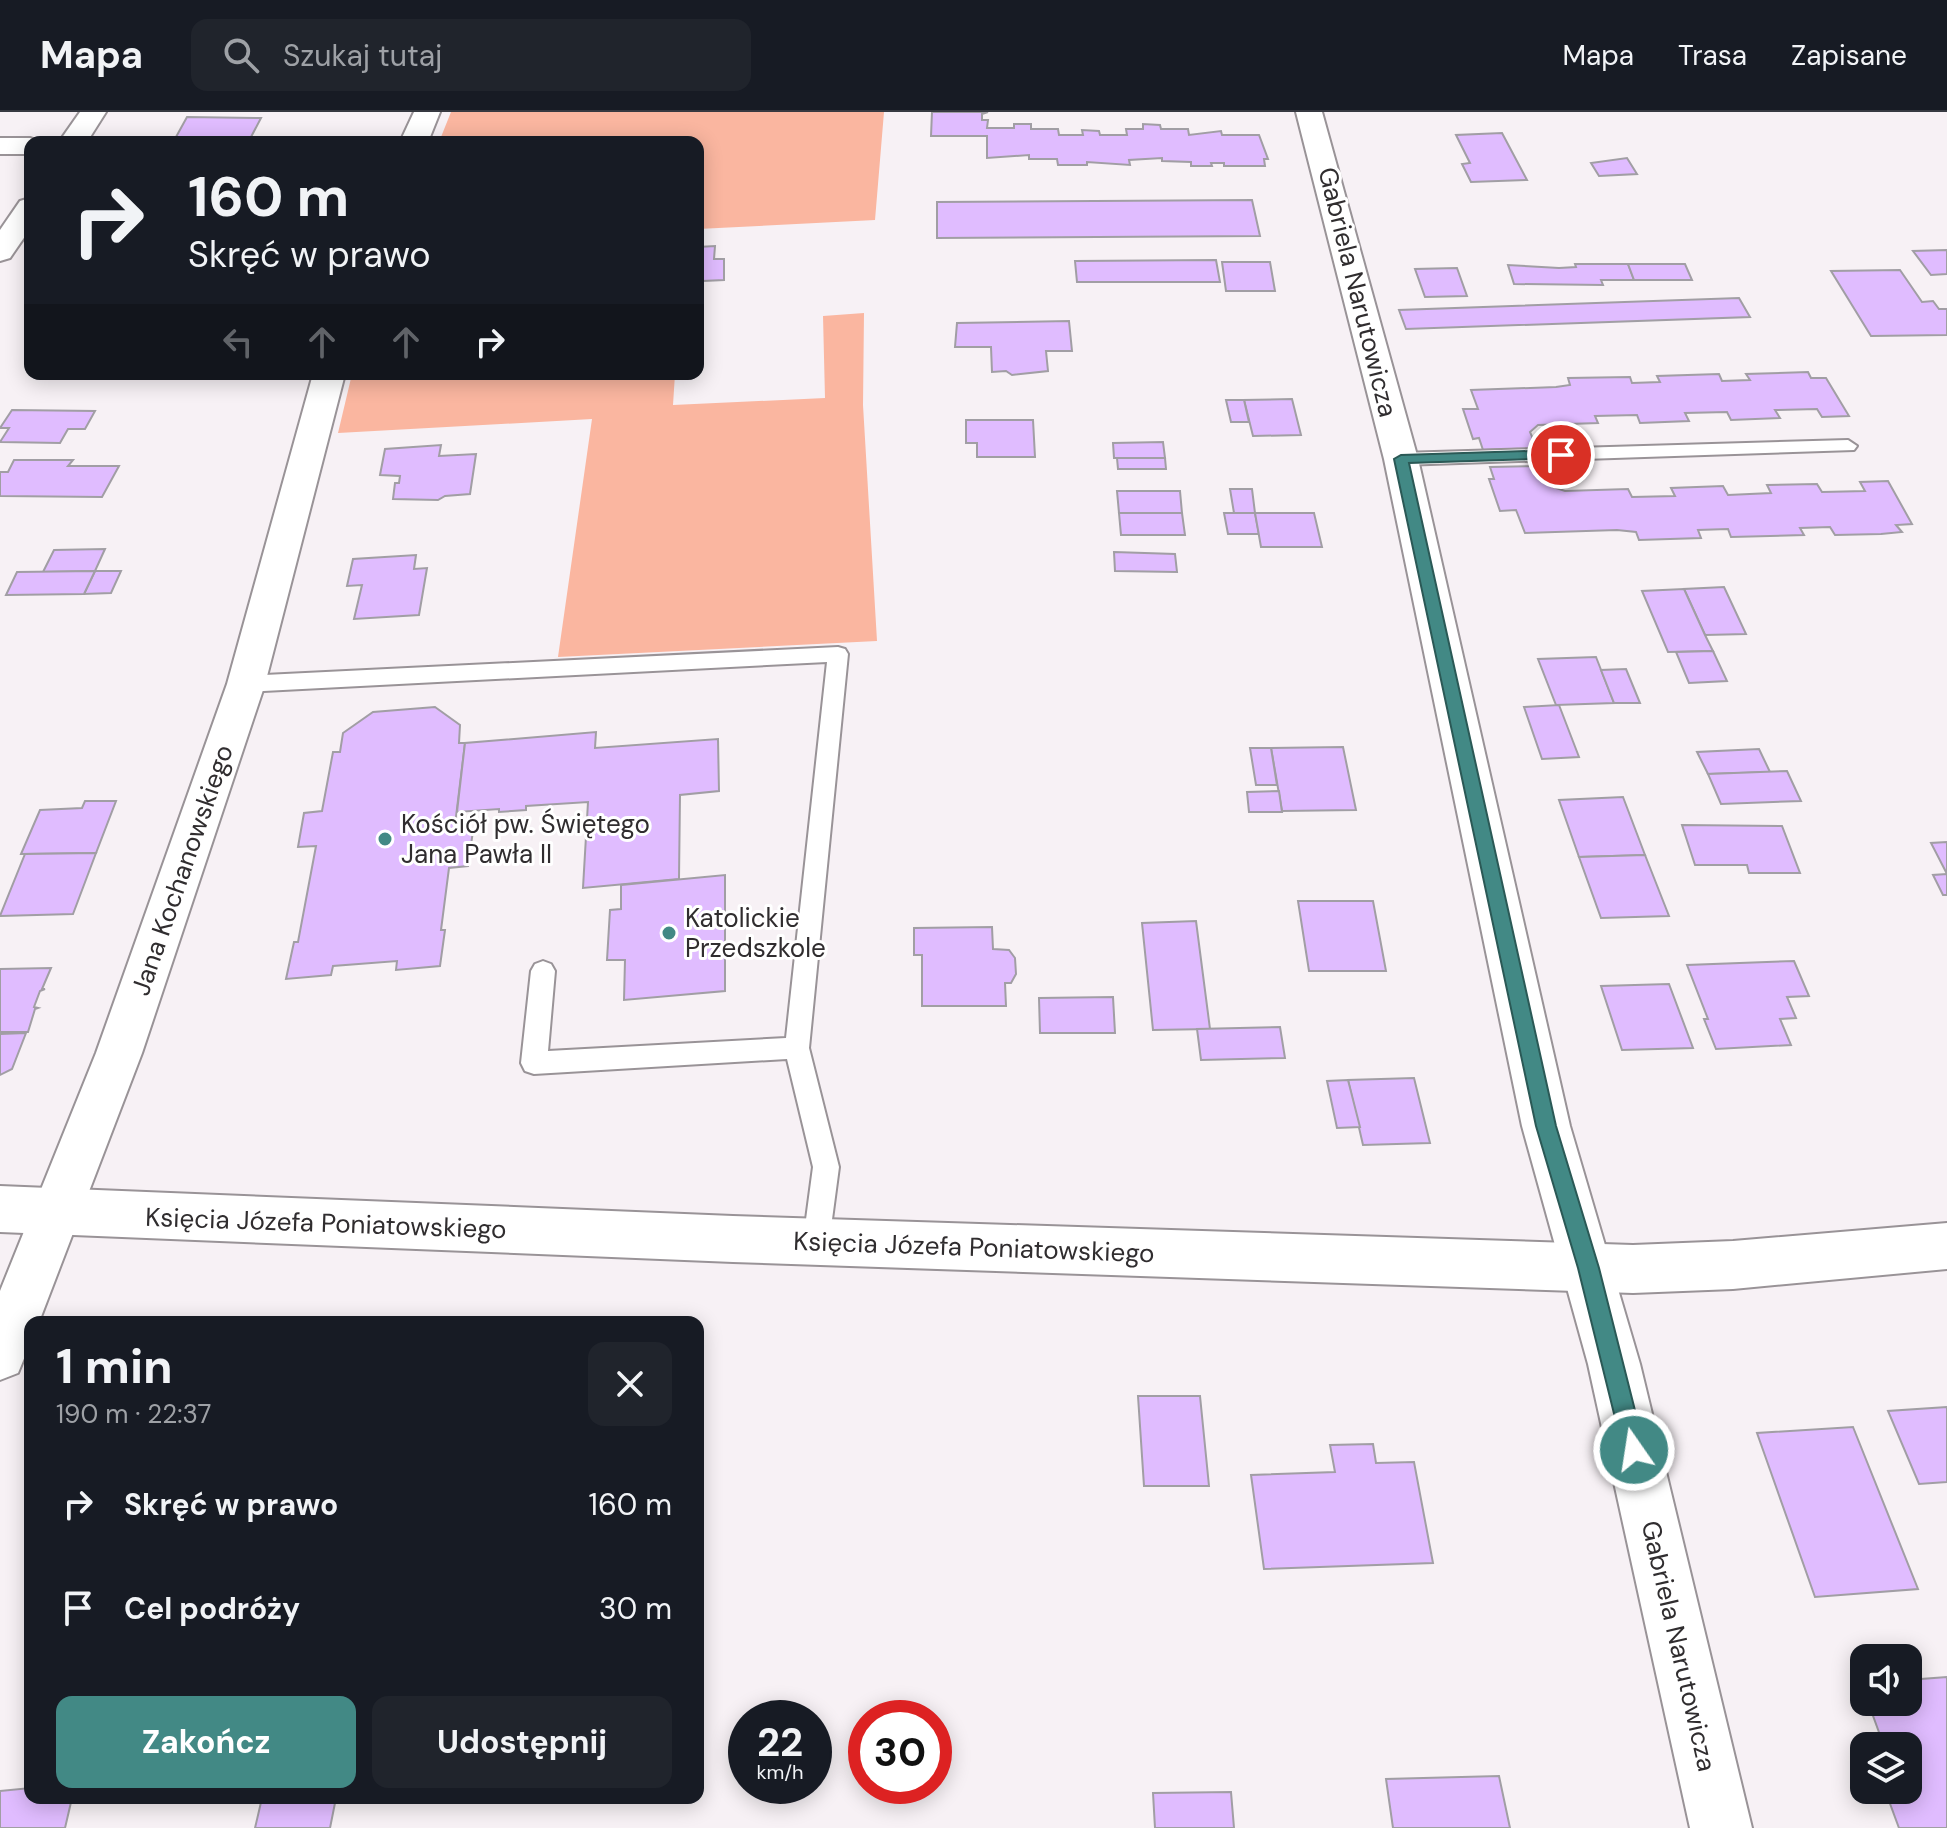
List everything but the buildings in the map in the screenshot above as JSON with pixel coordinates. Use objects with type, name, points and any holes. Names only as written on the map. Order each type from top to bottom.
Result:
[{"type":"street","points":[[77,136],[93,112]]},
{"type":"street","points":[[417,136],[427,112]]},
{"type":"street","name":"Gabriela Narutowicza","points":[[1309,112],[1401,459],[1546,1126],[1589,1268],[1721,1828]]},
{"type":"street","points":[[0,146],[24,146]]},
{"type":"street","points":[[0,252],[24,216]]},
{"type":"street","name":"Jana Kochanowskiego","points":[[0,1355],[119,1053],[246,684],[327,380]]},
{"type":"street","name":"Księcia Józefa Poniatowskiego","points":[[0,1209],[816,1242],[1589,1268],[1733,1265],[1947,1246]]},
{"type":"lane","points":[[1401,459],[1848,446]]},
{"type":"lane","points":[[246,684],[838,654],[797,1048],[826,1167],[816,1242]]},
{"type":"lane","points":[[543,971],[534,1063],[797,1048]]},
{"type":"shaded area","points":[[451,112],[884,112],[875,220],[704,229],[704,136],[441,136]]},
{"type":"shaded area","points":[[864,313],[863,405],[877,641],[558,657],[592,419],[338,433],[351,380],[675,380],[673,405],[825,398],[823,316]]},
{"type":"place","name":"Kościół pw. Świętego Jana Pawła II","points":[[385,839]]},
{"type":"place","name":"Katolickie Przedszkole","points":[[669,933]]},
{"type":"route","points":[[1561,455],[1401,459],[1546,1126],[1589,1268],[1634,1450]]}]
